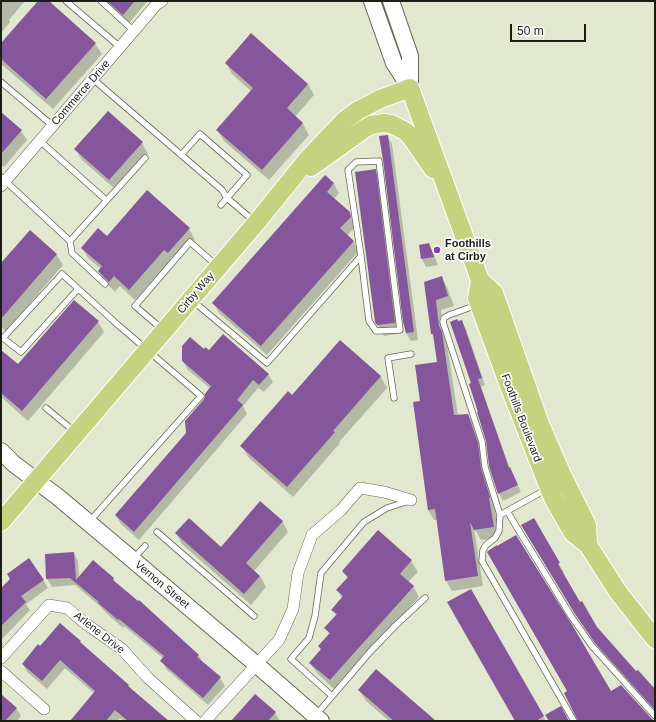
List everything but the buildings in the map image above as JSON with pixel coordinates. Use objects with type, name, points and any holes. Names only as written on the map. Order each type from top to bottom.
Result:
[{"type":"main road","points":[[372,1],[394,63],[410,88]]},
{"type":"main road","points":[[391,1],[410,56],[410,88]]},
{"type":"main road","name":"Cirby Way","points":[[1,522],[321,145],[344,121],[357,112],[380,99],[410,88]]},
{"type":"main road","name":"Foothills Boulevard","points":[[410,88],[480,280],[494,293],[540,424],[566,483],[587,525],[588,546]]},
{"type":"main road","points":[[290,181],[364,129],[372,125],[384,123],[392,124],[408,134],[447,189]]},
{"type":"main road","name":"Foothills Boulevard","points":[[480,280],[477,298],[511,391],[554,500],[573,533],[588,546],[618,592],[644,627],[655,639]]},
{"type":"main road","name":"Vernon Street","points":[[1,451],[14,464],[89,523],[257,664],[318,718]]},
{"type":"street","name":"Commerce Drive","points":[[3,182],[53,126],[134,30],[156,5],[162,1]]},
{"type":"street","points":[[205,721],[279,640],[293,609],[298,573],[312,535],[341,510],[360,488],[384,492],[411,500]]},
{"type":"street","name":"Arlene Drive","points":[[1,658],[49,605],[68,608],[86,624],[122,649],[148,678],[196,721]]},
{"type":"street","points":[[1,671],[44,709]]},
{"type":"lane","points":[[66,1],[120,47]]},
{"type":"lane","points":[[101,1],[134,30]]},
{"type":"lane","points":[[93,79],[222,190],[227,198],[256,223]]},
{"type":"lane","points":[[1,82],[53,126]]},
{"type":"lane","points":[[181,155],[200,134],[247,175],[221,205]]},
{"type":"lane","points":[[40,141],[106,200]]},
{"type":"lane","points":[[70,241],[145,158]]},
{"type":"lane","points":[[190,299],[268,363],[361,256],[348,170],[356,162],[379,161],[400,330],[376,331],[369,321],[361,256]]},
{"type":"lane","points":[[3,182],[70,241],[72,253],[105,284]]},
{"type":"lane","points":[[164,331],[135,306],[190,242],[218,267]]},
{"type":"lane","points":[[78,289],[21,352],[2,337],[62,274],[118,325],[148,349],[201,396],[89,523]]},
{"type":"lane","points":[[480,305],[449,315],[444,318],[443,322],[482,442],[485,467],[500,515],[499,530],[495,538],[486,545],[483,550],[482,561],[574,721]]},
{"type":"lane","points":[[394,398],[388,358],[411,354]]},
{"type":"lane","points":[[46,408],[77,434]]},
{"type":"lane","points":[[500,515],[549,488]]},
{"type":"lane","points":[[332,696],[291,659],[309,638],[315,616],[321,573],[364,522],[387,508],[411,500]]},
{"type":"lane","points":[[507,511],[592,646],[655,716]]},
{"type":"lane","points":[[157,532],[254,616]]},
{"type":"lane","points":[[133,560],[145,546]]},
{"type":"lane","points":[[318,718],[332,696],[370,652],[425,598]]},
{"type":"place","name":"Foothills at Cirby","points":[[437,250]]}]
